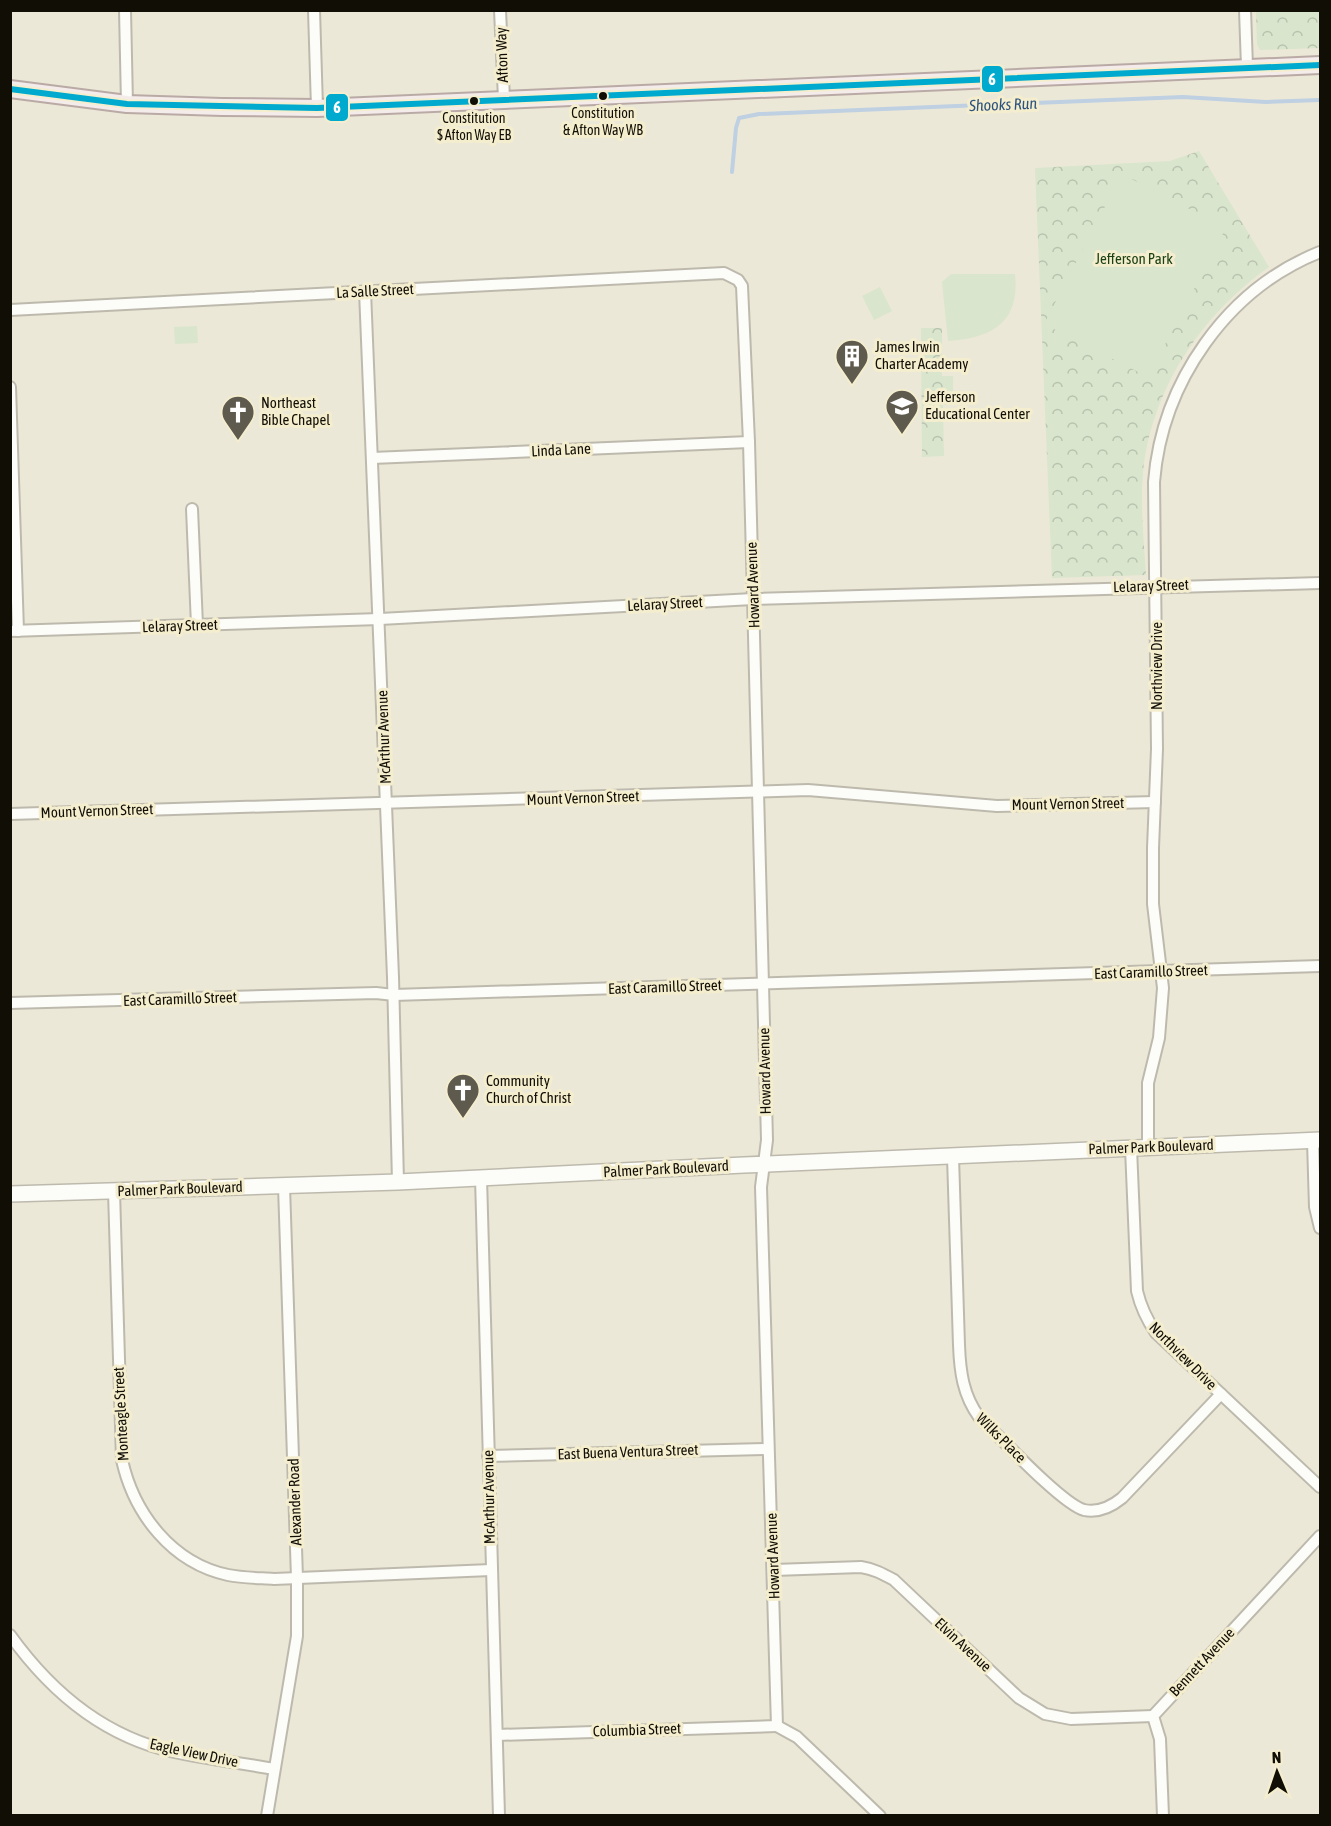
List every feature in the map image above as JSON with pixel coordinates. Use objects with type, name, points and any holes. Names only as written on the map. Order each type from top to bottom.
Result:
[{"type":"main road","points":[[10,89],[127,104],[222,108],[317,108],[1320,65]]},
{"type":"main road","name":"Palmer Park Boulevard","points":[[10,1194],[398,1182],[1317,1140]]},
{"type":"street","points":[[125,10],[127,104]]},
{"type":"street","points":[[314,10],[317,108]]},
{"type":"street","name":"Afton Way","points":[[500,10],[504,99]]},
{"type":"street","points":[[1245,10],[1247,68]]},
{"type":"street","name":"Northview Drive","points":[[1148,1147],[1148,1083],[1159,1038],[1163,988],[1153,904],[1157,749],[1157,586],[1154,493],[1156,461],[1167,416],[1201,348],[1239,304],[1279,272],[1320,252]]},
{"type":"street","name":"La Salle Street","points":[[10,310],[724,273],[738,280]]},
{"type":"street","name":"Howard Avenue","points":[[738,280],[743,293],[750,442],[767,1140],[766,1164],[761,1187],[777,1726]]},
{"type":"street","name":"McArthur Avenue","points":[[365,291],[387,804],[398,1182]]},
{"type":"street","points":[[10,387],[14,631]]},
{"type":"street","name":"Linda Lane","points":[[372,458],[750,442]]},
{"type":"street","points":[[192,509],[197,625]]},
{"type":"street","name":"Lelaray Street","points":[[14,631],[380,619],[753,599],[1320,583]]},
{"type":"street","name":"Mount Vernon Street","points":[[10,814],[808,790],[997,806],[1155,802]]},
{"type":"street","name":"East Caramillo Street","points":[[10,1003],[376,993],[394,995],[1320,966]]},
{"type":"street","points":[[1317,1140],[1315,1207],[1320,1228]]},
{"type":"street","name":"Northview Drive","points":[[1131,1148],[1136,1273],[1141,1307],[1156,1334],[1320,1486]]},
{"type":"street","name":"Wilks Place","points":[[953,1157],[960,1373],[964,1390],[979,1417],[1057,1492],[1073,1505],[1083,1509],[1102,1510],[1112,1506],[1221,1394]]},
{"type":"street","name":"McArthur Avenue","points":[[481,1178],[499,1815]]},
{"type":"street","name":"Alexander Road","points":[[267,1815],[297,1636],[285,1186]]},
{"type":"street","name":"Monteagle Street","points":[[114,1191],[120,1443],[127,1481],[135,1502],[146,1519],[173,1548],[206,1568],[251,1577],[297,1578],[491,1570]]},
{"type":"street","name":"East Buena Ventura Street","points":[[488,1456],[768,1449]]},
{"type":"street","name":"Bennett Avenue","points":[[1153,1716],[1320,1536]]},
{"type":"street","name":"Elvin Avenue","points":[[774,1570],[861,1568],[873,1569],[882,1573],[894,1580],[1019,1698],[1045,1714],[1071,1719],[1153,1716]]},
{"type":"street","name":"Eagle View Drive","points":[[10,1635],[32,1664],[79,1709],[126,1736],[174,1752],[274,1769]]},
{"type":"street","points":[[1153,1716],[1160,1739],[1163,1815]]},
{"type":"street","points":[[777,1726],[797,1737],[880,1815]]},
{"type":"street","name":"Columbia Street","points":[[497,1734],[777,1726]]},
{"type":"green space","points":[[1256,11],[1320,11],[1320,48],[1260,50],[1257,44]]},
{"type":"green space","name":"Jefferson Park","points":[[1199,151],[1269,267],[1244,286],[1201,331],[1168,384],[1156,413],[1148,442],[1142,486],[1146,575],[1052,578],[1035,168],[1170,161]]},
{"type":"green space","points":[[1122,174],[1226,228],[1148,377],[1044,324]]},
{"type":"green space","points":[[951,274],[1015,274],[1013,305],[1008,316],[1000,325],[978,336],[948,341],[942,282]]},
{"type":"green space","points":[[880,287],[892,311],[874,320],[862,296]]},
{"type":"green space","points":[[197,326],[198,343],[175,344],[174,327]]},
{"type":"green space","points":[[921,328],[942,328],[942,376],[953,376],[953,405],[943,405],[944,456],[922,457]]},
{"type":"waterway","name":"Shooks Run","points":[[732,172],[739,118],[759,114],[1183,97],[1266,102],[1320,100]]},
{"type":"transit line","name":"6","points":[[10,89],[127,104],[317,108],[1320,65]]},
{"type":"place","name":"Constitution & Afton Way WB","points":[[603,96]]},
{"type":"place","name":"Constitution $ Afton Way EB","points":[[474,101]]},
{"type":"place","name":"James Irwin Charter Academy","points":[[852,385]]},
{"type":"place","name":"Jefferson Educational Center","points":[[902,435]]},
{"type":"place","name":"Northeast Bible Chapel","points":[[238,441]]},
{"type":"place","name":"Community Church of Christ","points":[[463,1119]]}]
